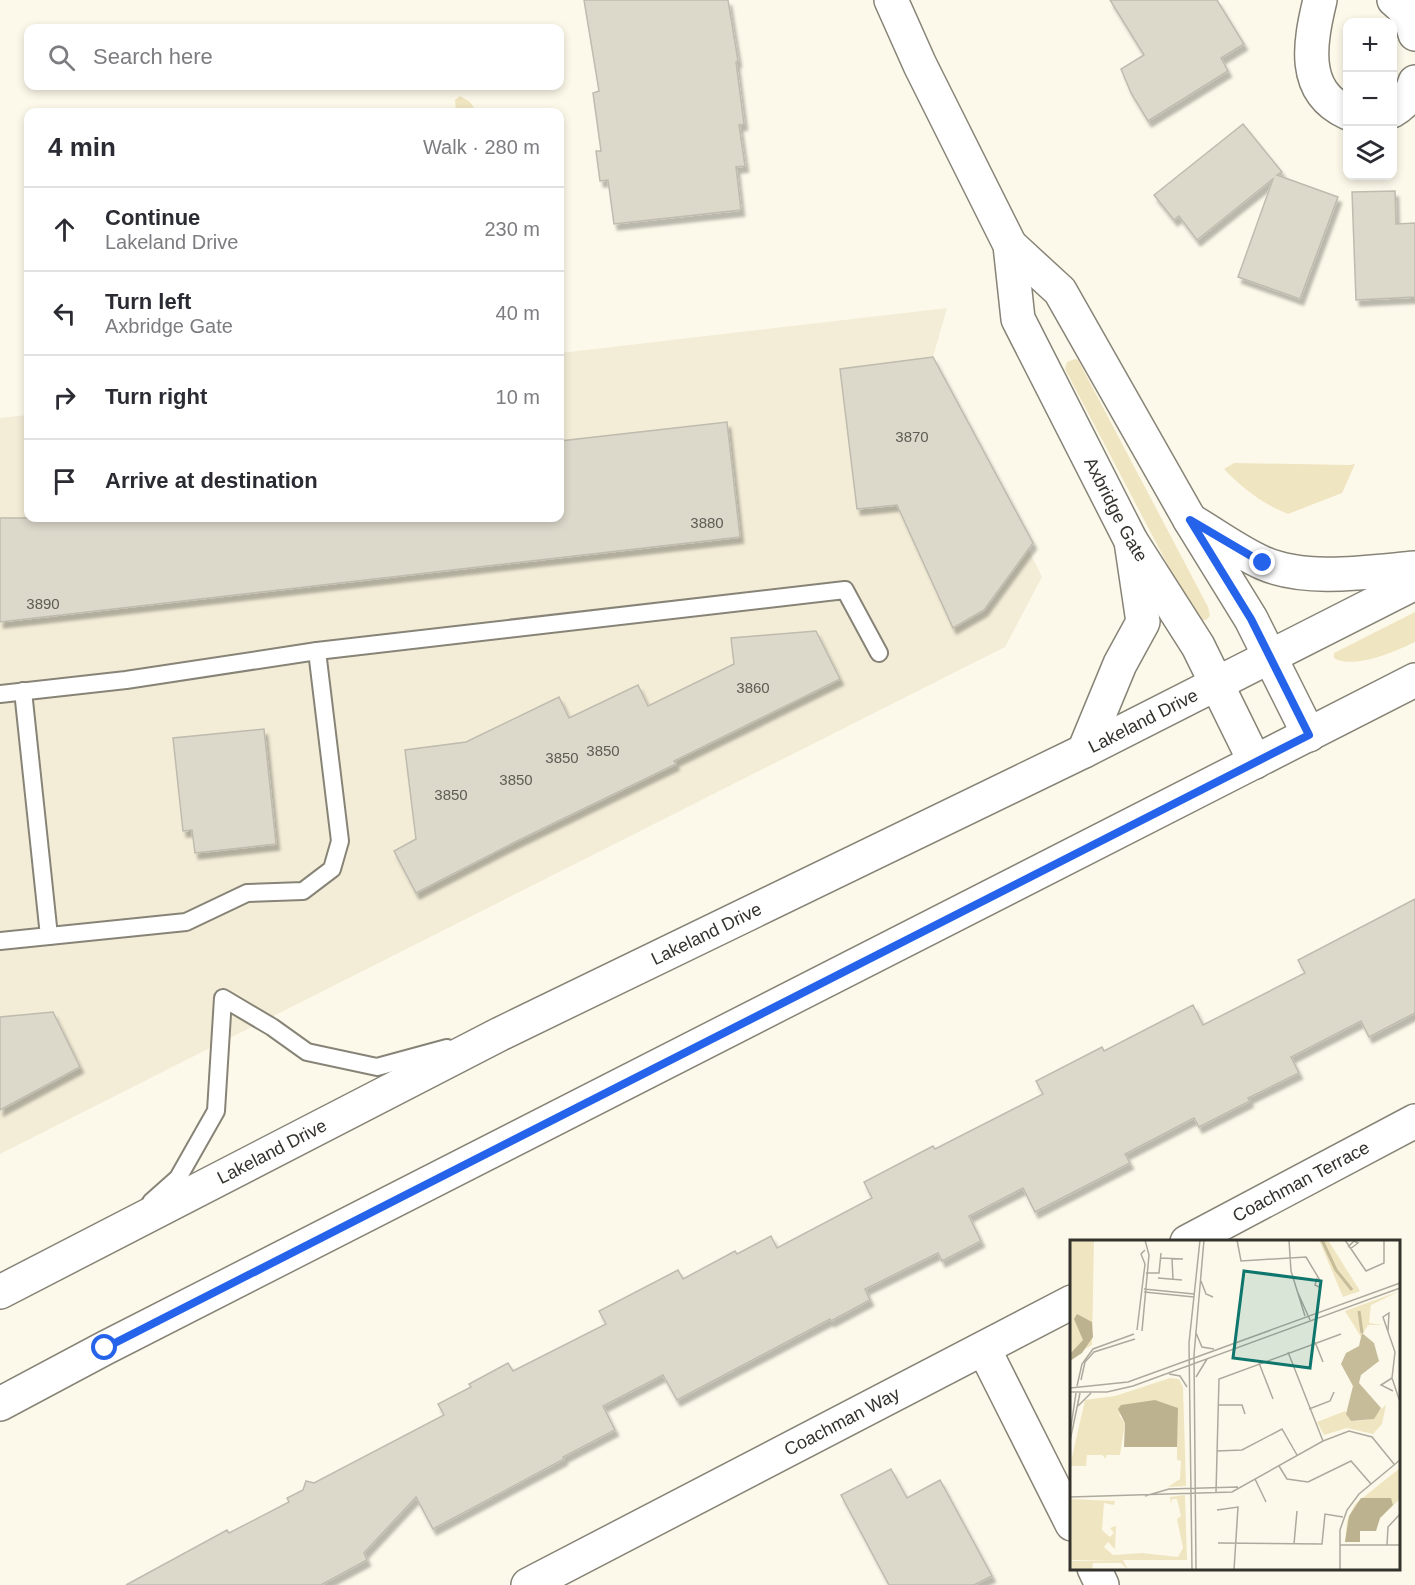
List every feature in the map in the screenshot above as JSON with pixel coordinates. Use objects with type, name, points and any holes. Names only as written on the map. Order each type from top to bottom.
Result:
[{"type":"main road","name":"Axbridge Gate","points":[[891,0],[920,65],[1010,245],[1018,319],[1131,541],[1198,646],[1255,762]]},
{"type":"main road","points":[[1320,0],[1310,50],[1315,79],[1333,106],[1343,111]]},
{"type":"main road","points":[[1394,0],[1402,6],[1415,34]]},
{"type":"main road","points":[[1397,108],[1402,106],[1413,91],[1415,82]]},
{"type":"main road","name":"Axbridge Gate","points":[[1010,245],[1060,291],[1190,520],[1251,619],[1309,735]]},
{"type":"main road","points":[[1190,520],[1263,563],[1291,571],[1334,575],[1415,568]]},
{"type":"main road","points":[[1084,751],[1120,664],[1143,622],[1131,541]]},
{"type":"main road","name":"Lakeland Drive","points":[[0,1292],[500,1034],[1084,751],[1415,582]]},
{"type":"main road","points":[[0,1404],[105,1348],[1415,680]]},
{"type":"main road","name":"Coachman Terrace","points":[[1191,1240],[1415,1121]]},
{"type":"main road","points":[[1070,1303],[984,1349],[1070,1522]]},
{"type":"main road","name":"Coachman Way","points":[[528,1585],[984,1349]]},
{"type":"main road","points":[[1094,1570],[1102,1585]]},
{"type":"lane","points":[[0,694],[126,680],[317,651],[845,590],[879,653]]},
{"type":"lane","points":[[0,941],[186,922],[247,893],[303,891],[332,869],[340,841],[317,651]]},
{"type":"lane","points":[[23,691],[49,936]]},
{"type":"lane","points":[[124,1227],[178,1178],[216,1111],[223,998],[272,1027],[307,1052],[377,1067],[500,1034]]},
{"type":"shaded area","points":[[460,96],[470,102],[474,108],[456,108],[455,100]]},
{"type":"shaded area","points":[[947,308],[933,357],[1042,577],[1005,647],[0,1154],[0,418],[24,415],[24,522],[564,522],[564,353]]},
{"type":"shaded area","points":[[1078,360],[1208,607],[1210,616],[1206,620],[1200,621],[1195,617],[1065,369],[1067,362]]},
{"type":"shaded area","points":[[1234,463],[1355,464],[1342,493],[1288,514],[1270,506],[1238,483],[1224,469]]},
{"type":"shaded area","points":[[1415,612],[1415,642],[1363,661],[1342,661],[1334,658],[1334,653]]},
{"type":"building","points":[[584,0],[728,0],[738,61],[736,62],[744,124],[739,125],[745,166],[736,167],[741,210],[614,224],[608,180],[600,181],[596,151],[601,151],[593,93],[599,91]]},
{"type":"building","points":[[1110,0],[1217,0],[1244,44],[1221,58],[1228,71],[1148,121],[1131,93],[1121,69],[1144,55]]},
{"type":"building","points":[[1243,124],[1282,172],[1277,175],[1338,197],[1300,299],[1238,277],[1273,179],[1197,240],[1179,216],[1174,220],[1154,195]]},
{"type":"building","points":[[1395,191],[1396,224],[1415,223],[1415,297],[1356,300],[1352,192]]},
{"type":"building","points":[[933,357],[1033,543],[984,610],[953,628],[897,505],[857,509],[840,369]]},
{"type":"building","points":[[727,422],[740,537],[0,622],[0,518],[24,518],[24,522],[564,522],[564,441]]},
{"type":"building","points":[[816,631],[840,679],[674,761],[676,764],[416,893],[394,851],[416,839],[405,750],[466,742],[559,697],[569,718],[638,685],[648,706],[734,664],[731,638]]},
{"type":"building","points":[[264,729],[276,844],[195,853],[192,830],[183,831],[173,738]]},
{"type":"building","points":[[1415,899],[1415,1013],[1369,1037],[1361,1021],[1291,1057],[1299,1073],[1248,1098],[1250,1101],[1199,1127],[1194,1118],[1125,1154],[1130,1163],[1035,1212],[1023,1188],[969,1216],[981,1241],[942,1261],[938,1253],[865,1289],[870,1300],[677,1400],[663,1375],[603,1406],[615,1430],[433,1529],[416,1497],[364,1553],[367,1560],[321,1585],[126,1585],[227,1530],[229,1533],[289,1502],[287,1498],[303,1490],[306,1481],[314,1483],[444,1415],[438,1404],[471,1387],[469,1384],[508,1363],[513,1371],[606,1324],[599,1311],[678,1270],[683,1279],[735,1251],[737,1254],[771,1236],[777,1248],[872,1198],[864,1182],[933,1146],[935,1149],[1043,1094],[1036,1081],[1102,1047],[1104,1051],[1193,1005],[1203,1025],[1305,973],[1298,960]]},
{"type":"building","points":[[53,1012],[80,1067],[0,1110],[0,1017]]},
{"type":"building","points":[[891,1469],[907,1498],[940,1480],[992,1576],[974,1585],[889,1585],[841,1495]]},
{"type":"route","points":[[105,1348],[1309,735],[1251,619],[1190,520],[1263,563]]}]
